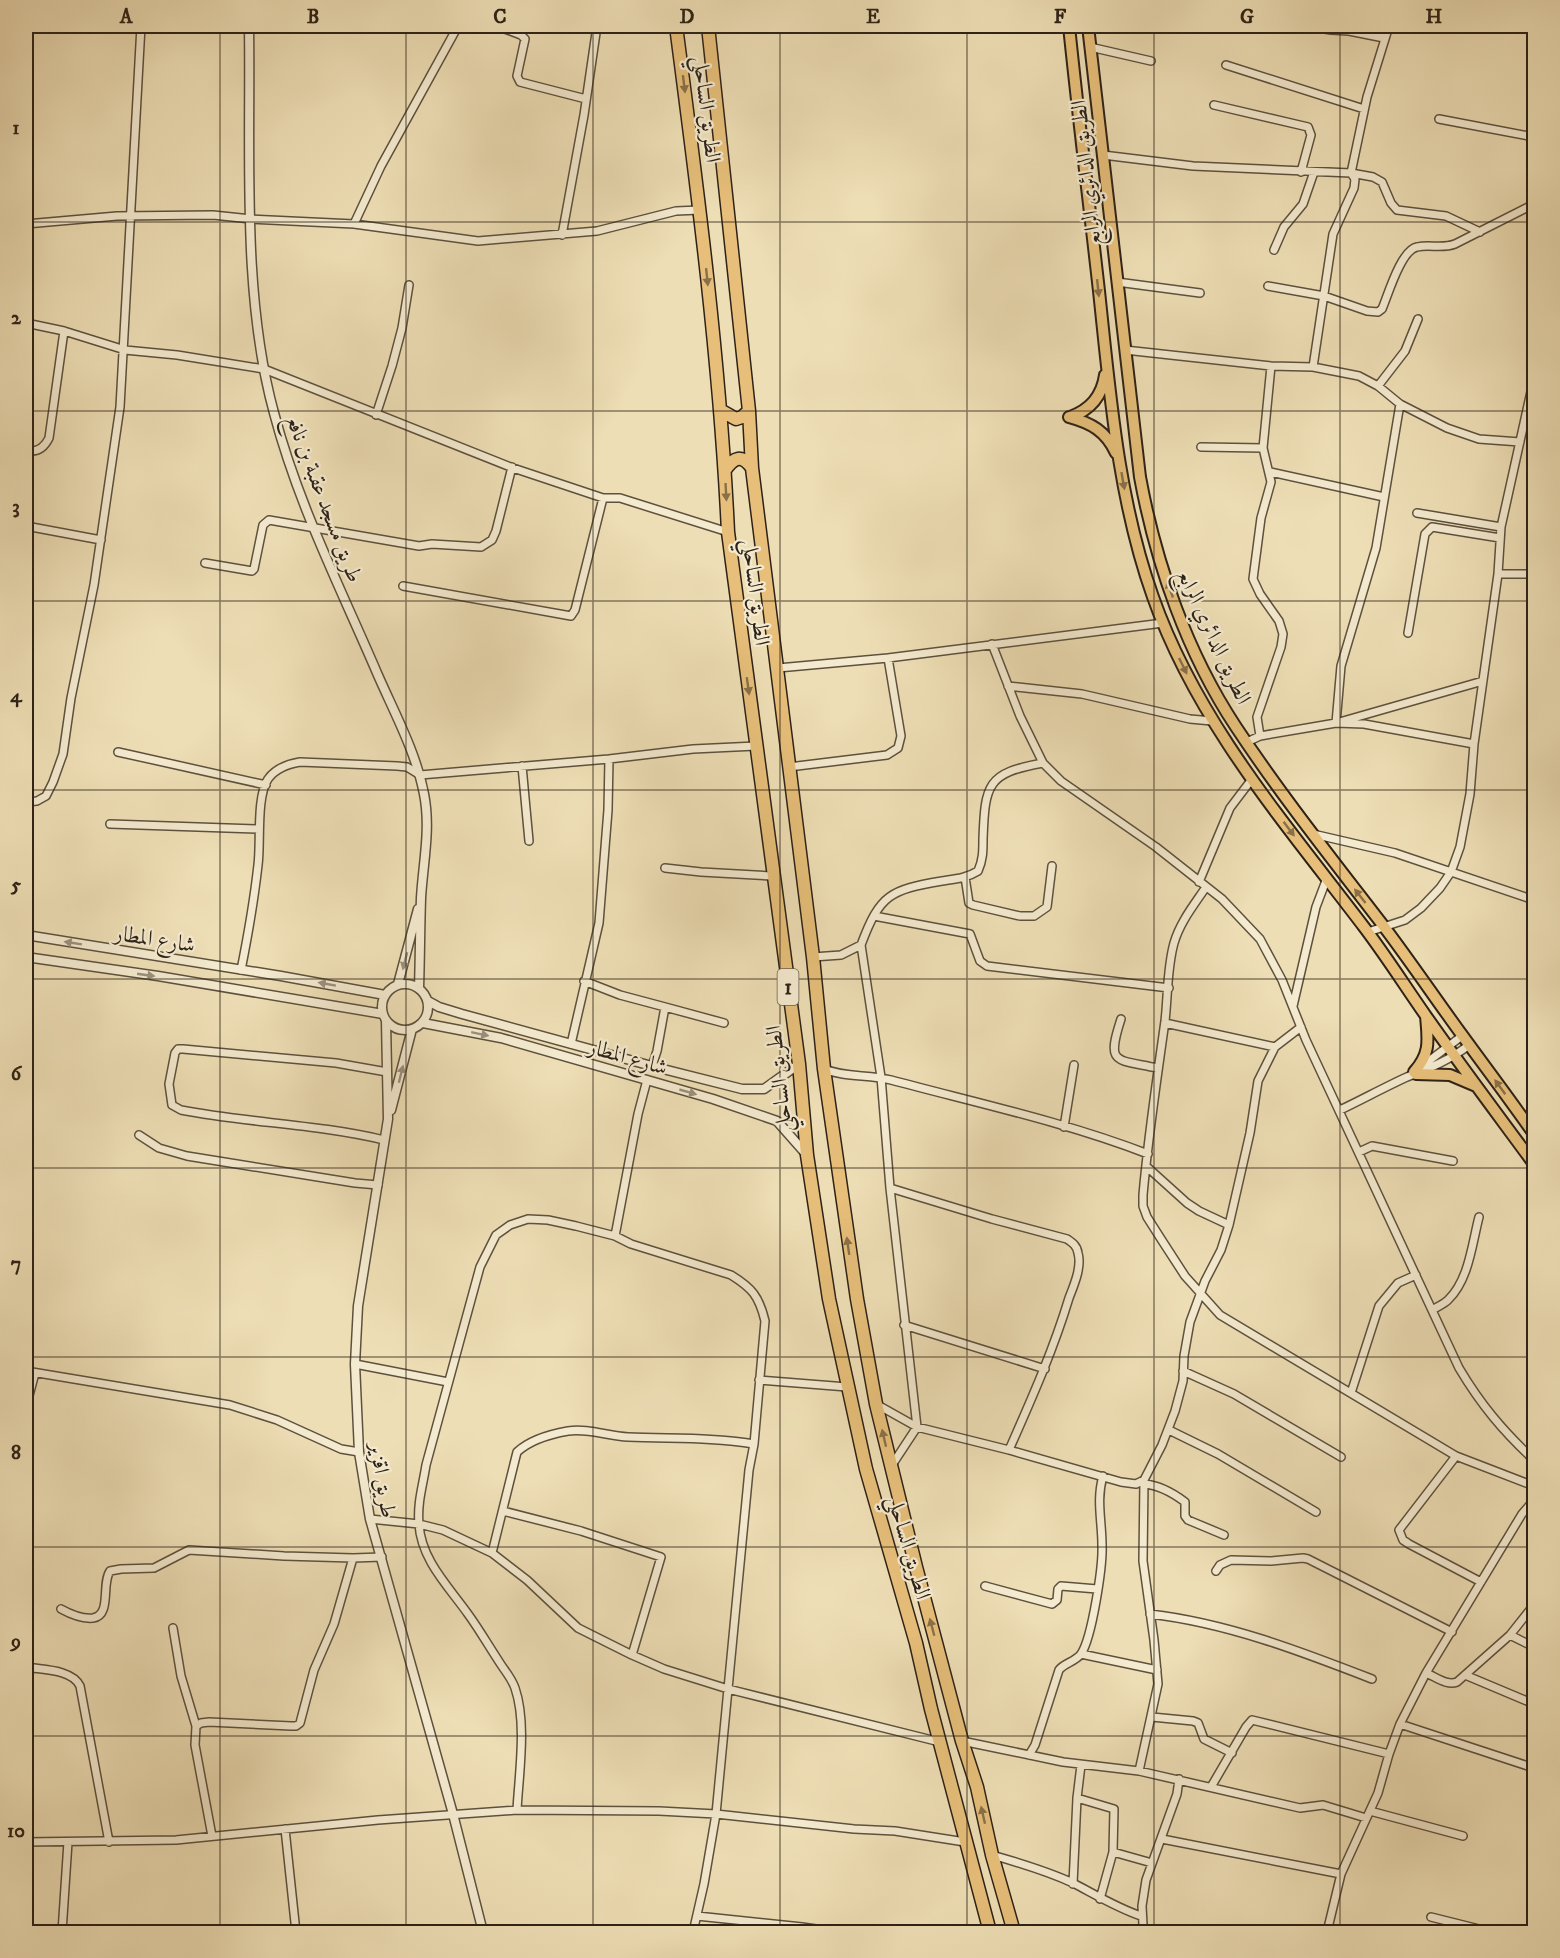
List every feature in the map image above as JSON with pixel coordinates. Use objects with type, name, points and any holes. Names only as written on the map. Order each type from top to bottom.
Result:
[{"type":"highway","name":"الطريق الساحلي","points":[[676,26],[700,210],[720,410],[728,532],[772,876],[799,1064],[807,1155],[829,1299],[866,1469],[916,1643],[965,1842],[990,1932]]},
{"type":"highway","name":"الطريق الساحلي","points":[[708,26],[749,411],[752,468],[813,957],[824,1069],[849,1251],[876,1404],[915,1567],[962,1741],[977,1787],[992,1855],[1014,1932]]},
{"type":"highway","points":[[720,410],[736,419],[749,411]]},
{"type":"highway","points":[[725,470],[732,460],[737,459],[748,462],[752,468]]},
{"type":"main road","name":"الطريق الدائري الرابع","points":[[1069,26],[1119,461],[1133,534],[1163,623],[1212,721],[1252,779],[1368,932],[1534,1164]]},
{"type":"main road","name":"الطريق الدائري الرابع","points":[[1088,26],[1140,477],[1145,504],[1171,594],[1224,706],[1247,742],[1312,834],[1384,927],[1534,1134]]},
{"type":"main road","points":[[1107,365],[1104,384],[1094,403],[1086,410],[1068,417],[1093,425],[1103,433],[1112,444],[1119,461]]},
{"type":"main road","points":[[1413,1074],[1425,1057],[1428,1044],[1426,1016]]},
{"type":"main road","points":[[1413,1074],[1450,1075],[1477,1087]]},
{"type":"street","points":[[26,802],[37,801],[46,796],[63,754],[71,698],[101,540],[120,407],[141,26]]},
{"type":"street","name":"طريق مسجد عقبة بن نافع","points":[[249,26],[254,294],[264,369],[273,412],[286,455],[314,530],[420,775],[427,826],[421,897],[419,988]]},
{"type":"street","points":[[354,224],[381,165],[458,26]]},
{"type":"street","points":[[497,26],[521,35],[525,39],[517,76],[520,82],[586,99]]},
{"type":"street","points":[[562,235],[597,26]]},
{"type":"street","points":[[1306,26],[1384,38]]},
{"type":"street","points":[[1313,367],[1333,234],[1354,188],[1355,179],[1351,173],[1364,109],[1389,26]]},
{"type":"street","points":[[1090,47],[1151,61]]},
{"type":"street","points":[[1226,65],[1364,109]]},
{"type":"street","points":[[1214,105],[1308,127],[1311,135],[1301,172]]},
{"type":"street","points":[[1439,119],[1534,136]]},
{"type":"street","points":[[1103,155],[1193,166],[1351,173],[1373,177],[1382,182],[1391,203],[1397,210],[1446,216],[1480,232]]},
{"type":"street","points":[[1274,250],[1284,227],[1303,204],[1314,172]]},
{"type":"street","points":[[1268,286],[1324,296],[1378,312],[1382,309],[1403,260],[1411,249],[1420,246],[1450,246],[1534,204]]},
{"type":"street","points":[[26,224],[76,218],[184,215],[354,224],[469,241],[597,231],[676,211],[700,210]]},
{"type":"street","points":[[1117,282],[1200,293]]},
{"type":"street","points":[[376,415],[397,347],[409,285]]},
{"type":"street","points":[[1378,386],[1405,351],[1418,319]]},
{"type":"street","points":[[26,323],[64,331],[124,350],[177,355],[264,369],[512,467],[603,498],[620,498],[728,532]]},
{"type":"street","points":[[26,450],[40,450],[49,438],[64,331]]},
{"type":"street","points":[[1125,350],[1271,366],[1313,367],[1359,376],[1378,386],[1400,404],[1422,417],[1465,435],[1479,439],[1520,442]]},
{"type":"street","points":[[1260,736],[1257,717],[1281,647],[1283,634],[1279,621],[1260,594],[1253,579],[1261,518],[1270,482],[1270,472],[1263,448],[1271,366]]},
{"type":"street","points":[[1368,932],[1405,920],[1421,908],[1451,872],[1460,847],[1466,820],[1474,744],[1498,574],[1501,527],[1534,378]]},
{"type":"street","points":[[1336,723],[1341,666],[1371,564],[1400,404]]},
{"type":"street","points":[[1201,447],[1263,448]]},
{"type":"street","points":[[205,563],[252,571],[265,522],[269,520],[314,530],[419,546],[432,544],[482,547],[492,540],[496,531],[512,467]]},
{"type":"street","points":[[1270,472],[1384,496]]},
{"type":"street","points":[[403,586],[571,616],[575,610],[603,498]]},
{"type":"street","points":[[1417,513],[1501,527]]},
{"type":"street","points":[[26,526],[101,540]]},
{"type":"street","points":[[1408,633],[1425,534],[1428,530],[1432,527],[1500,538]]},
{"type":"street","points":[[1498,574],[1534,574]]},
{"type":"street","points":[[778,668],[888,658],[1163,623]]},
{"type":"street","points":[[992,644],[1008,686],[1043,763],[1061,781],[1156,847],[1222,899],[1260,939],[1282,980],[1301,1027],[1459,1368],[1481,1404],[1498,1425],[1534,1460]]},
{"type":"street","points":[[789,767],[887,755],[898,748],[901,736],[888,658]]},
{"type":"street","points":[[1247,742],[1260,736],[1336,723],[1483,681]]},
{"type":"street","points":[[1008,686],[1082,694],[1190,719],[1212,721]]},
{"type":"street","points":[[1336,723],[1364,724],[1474,744]]},
{"type":"street","points":[[241,970],[252,916],[266,785],[274,773],[291,763],[407,767],[420,775],[609,759],[693,749],[756,746]]},
{"type":"street","points":[[118,752],[266,785]]},
{"type":"street","points":[[571,1044],[599,923],[608,810],[609,759]]},
{"type":"street","points":[[891,1467],[917,1427],[904,1325],[881,1077],[861,945],[882,902],[895,892],[907,887],[965,877],[978,871],[982,863],[986,798],[995,780],[1004,773],[1017,768],[1043,763]]},
{"type":"street","points":[[522,766],[529,841]]},
{"type":"street","points":[[1199,882],[1230,808],[1252,779]]},
{"type":"street","points":[[110,824],[260,829]]},
{"type":"street","points":[[1312,834],[1395,853],[1534,900]]},
{"type":"street","points":[[965,877],[969,903],[1020,916],[1034,916],[1047,907],[1052,866]]},
{"type":"street","points":[[665,868],[772,876]]},
{"type":"street","points":[[1293,1006],[1316,907],[1327,878]]},
{"type":"street","points":[[1206,887],[1184,920],[1170,959],[1169,988],[1146,1166],[1143,1206],[1147,1217],[1185,1276],[1220,1315],[1456,1456],[1534,1486]]},
{"type":"street","name":"طريق مسجد عقبة بن نافع","points":[[398,984],[421,897]]},
{"type":"street","points":[[874,916],[970,934],[980,961],[987,966],[1169,988]]},
{"type":"street","name":"شارع المطار","points":[[26,935],[385,995]]},
{"type":"street","points":[[813,957],[841,956],[861,945]]},
{"type":"street","name":"شارع المطار","points":[[26,957],[158,976],[385,1017]]},
{"type":"street","points":[[584,981],[620,995],[724,1023]]},
{"type":"street","points":[[398,984],[409,984],[419,988],[428,1001],[428,1012],[423,1023],[412,1029],[399,1029],[385,1017],[382,1007],[385,995],[398,984]]},
{"type":"street","name":"شارع المطار","points":[[428,1001],[439,1007],[571,1044],[742,1089],[764,1089],[799,1064]]},
{"type":"street","points":[[652,1066],[665,1007]]},
{"type":"street","name":"طريق اقزير","points":[[385,1017],[388,1119],[358,1306],[355,1364],[359,1452],[370,1519],[453,1814],[483,1932]]},
{"type":"street","points":[[1121,1019],[1113,1043],[1114,1054],[1119,1059],[1157,1068]]},
{"type":"street","name":"شارع المطار","points":[[423,1023],[501,1038],[713,1099],[777,1121],[807,1155]]},
{"type":"street","points":[[1164,1023],[1275,1047]]},
{"type":"street","points":[[1139,1771],[1158,1684],[1143,1561],[1144,1482],[1168,1430],[1178,1401],[1183,1381],[1182,1371],[1190,1322],[1200,1293],[1221,1250],[1229,1225],[1250,1133],[1258,1081],[1275,1047],[1301,1027]]},
{"type":"street","points":[[388,1119],[412,1029]]},
{"type":"street","points":[[1413,1074],[1448,1046],[1466,1041]]},
{"type":"street","points":[[1340,1110],[1455,1056],[1466,1041]]},
{"type":"street","points":[[384,1140],[294,1124],[181,1110],[172,1105],[169,1084],[175,1053],[178,1049],[336,1063],[387,1072]]},
{"type":"street","points":[[1064,1127],[1074,1065]]},
{"type":"street","points":[[824,1069],[837,1075],[881,1077],[1106,1138],[1148,1154]]},
{"type":"street","points":[[615,1236],[638,1114],[647,1080]]},
{"type":"street","points":[[713,1099],[718,1082]]},
{"type":"street","points":[[139,1135],[159,1148],[187,1156],[378,1185]]},
{"type":"street","points":[[1359,1152],[1372,1146],[1453,1161]]},
{"type":"street","points":[[1146,1166],[1198,1211],[1229,1225]]},
{"type":"street","points":[[890,1188],[1067,1239],[1075,1244],[1079,1254],[1079,1266],[1045,1369],[1009,1450]]},
{"type":"street","points":[[1432,1310],[1447,1302],[1464,1275],[1479,1217]]},
{"type":"street","points":[[517,1810],[520,1732],[516,1691],[511,1678],[426,1553],[418,1524],[419,1498],[480,1267],[496,1235],[510,1225],[528,1219],[548,1220],[615,1236],[631,1244],[731,1275],[755,1294],[761,1305],[765,1321],[716,1814],[693,1932]]},
{"type":"street","points":[[1351,1393],[1379,1306],[1398,1283],[1416,1275]]},
{"type":"street","points":[[904,1325],[1045,1369]]},
{"type":"street","points":[[355,1364],[448,1383]]},
{"type":"street","points":[[26,1371],[230,1405],[277,1420],[341,1449],[359,1452]]},
{"type":"street","points":[[1182,1371],[1234,1394],[1341,1457]]},
{"type":"street","points":[[26,1407],[35,1373]]},
{"type":"street","points":[[759,1380],[847,1387]]},
{"type":"street","points":[[876,1404],[917,1427],[1130,1484],[1144,1482],[1159,1487],[1185,1502],[1185,1516],[1188,1520],[1224,1535]]},
{"type":"street","points":[[492,1553],[517,1452],[530,1443],[549,1436],[579,1430],[627,1437],[726,1439],[754,1444]]},
{"type":"street","points":[[1168,1430],[1218,1454],[1316,1512]]},
{"type":"street","points":[[1456,1456],[1399,1530],[1400,1536],[1409,1544],[1481,1582]]},
{"type":"street","points":[[1029,1755],[1035,1745],[1059,1670],[1081,1654],[1088,1638],[1102,1546],[1098,1502],[1103,1476]]},
{"type":"street","points":[[1327,1932],[1341,1874],[1378,1793],[1400,1724],[1426,1673],[1522,1514],[1534,1500]]},
{"type":"street","points":[[503,1511],[581,1531],[661,1557],[658,1574],[632,1655]]},
{"type":"street","points":[[370,1519],[418,1524],[443,1530],[492,1553],[527,1580],[578,1628],[664,1669],[728,1689],[940,1742]]},
{"type":"street","points":[[61,1609],[86,1618],[98,1617],[103,1613],[106,1581],[110,1571],[154,1568],[189,1550],[353,1558],[382,1557]]},
{"type":"street","points":[[196,1726],[208,1722],[291,1726],[300,1723],[314,1670],[334,1623],[353,1558]]},
{"type":"street","points":[[1216,1570],[1220,1565],[1232,1560],[1260,1562],[1308,1559],[1452,1632]]},
{"type":"street","points":[[986,1586],[1052,1604],[1057,1600],[1058,1589],[1061,1586],[1097,1589]]},
{"type":"street","points":[[1426,1673],[1452,1684],[1466,1675],[1510,1635],[1534,1607]]},
{"type":"street","points":[[1150,1614],[1225,1629],[1279,1643],[1372,1678]]},
{"type":"street","points":[[173,1629],[181,1676],[196,1726],[195,1745],[212,1836]]},
{"type":"street","points":[[1510,1635],[1534,1647]]},
{"type":"street","points":[[1081,1654],[1157,1670]]},
{"type":"street","points":[[26,1667],[65,1673],[76,1679],[80,1686],[109,1842]]},
{"type":"street","points":[[1466,1675],[1534,1704]]},
{"type":"street","points":[[1152,1717],[1193,1721],[1198,1724],[1204,1739],[1232,1753]]},
{"type":"street","points":[[1212,1787],[1248,1723],[1256,1719],[1389,1754]]},
{"type":"street","points":[[1400,1724],[1534,1768]]},
{"type":"street","points":[[962,1741],[1080,1765],[1139,1771],[1300,1808],[1323,1805],[1463,1836]]},
{"type":"street","points":[[1073,1884],[1080,1765]]},
{"type":"street","points":[[1142,1932],[1141,1916],[1146,1880],[1177,1794],[1179,1779]]},
{"type":"street","points":[[1077,1798],[1114,1809],[1113,1852],[1100,1899]]},
{"type":"street","points":[[26,1842],[176,1840],[517,1810],[659,1811],[716,1814],[855,1830],[895,1831],[965,1842]]},
{"type":"street","points":[[285,1829],[296,1932]]},
{"type":"street","points":[[1162,1839],[1341,1874]]},
{"type":"street","points":[[62,1932],[68,1842]]},
{"type":"street","points":[[1113,1852],[1152,1863]]},
{"type":"street","points":[[992,1855],[1023,1864],[1073,1884],[1100,1899],[1141,1916]]},
{"type":"street","points":[[697,1916],[837,1932]]},
{"type":"street","points":[[1431,1917],[1491,1932]]}]
